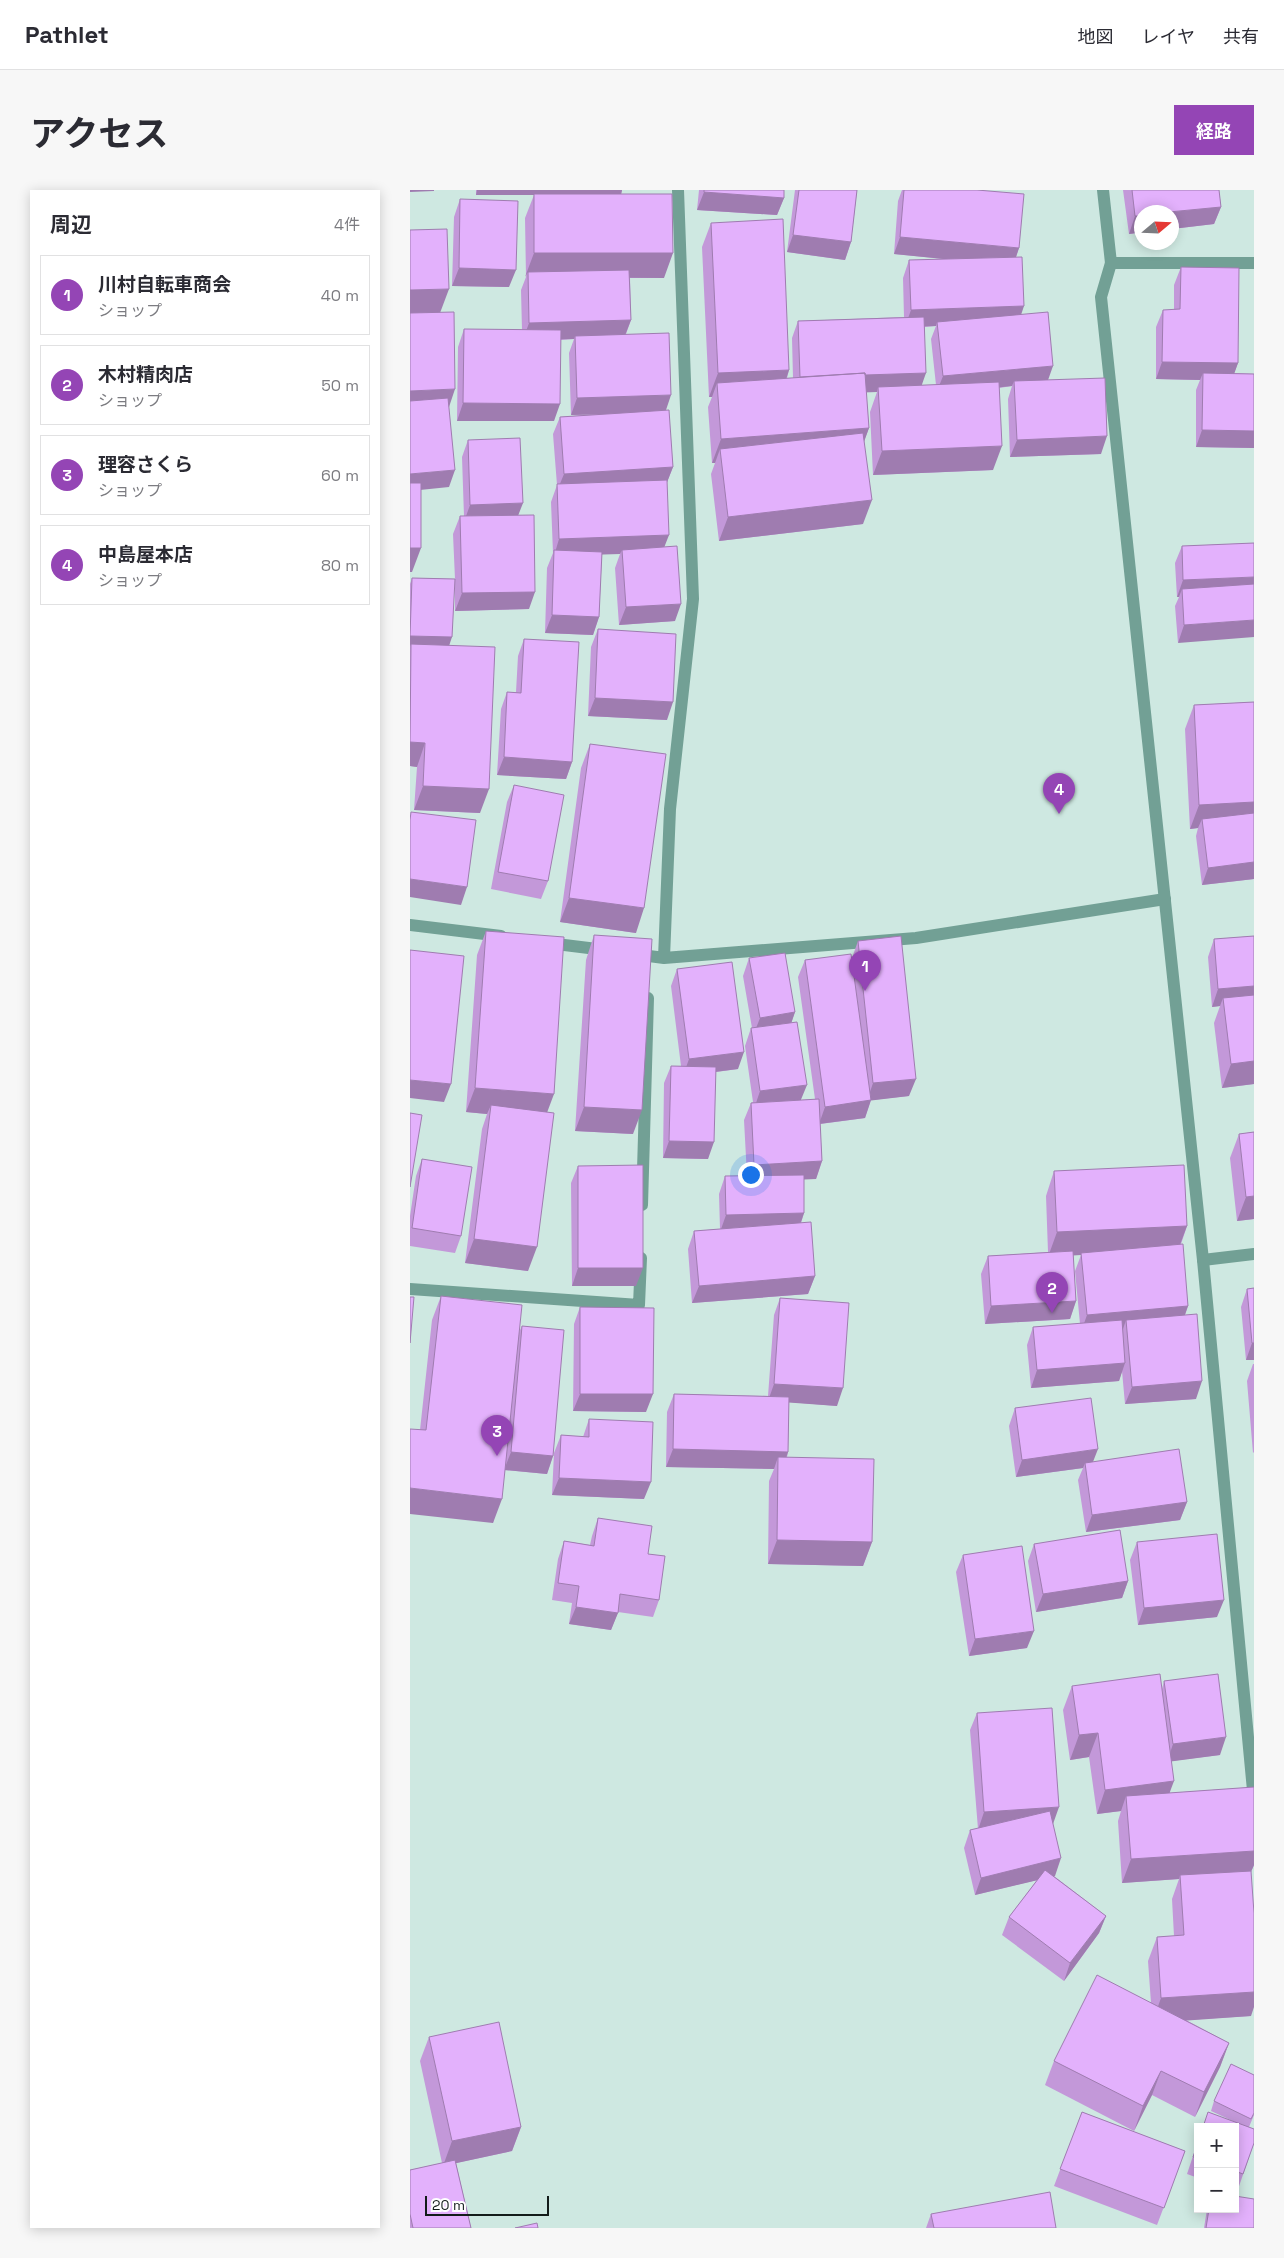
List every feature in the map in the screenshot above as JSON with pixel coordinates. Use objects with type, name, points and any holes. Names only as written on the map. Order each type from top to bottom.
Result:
[{"type":"street","points":[[664,958],[670,809],[693,600],[678,190]]},
{"type":"street","points":[[1103,190],[1111,262],[1101,297],[1204,1260],[1254,1801]]},
{"type":"street","points":[[1111,262],[1254,263]]},
{"type":"street","points":[[534,941],[649,961],[664,958],[916,938],[1165,899]]},
{"type":"street","points":[[410,924],[515,938]]},
{"type":"street","points":[[642,1215],[648,986]]},
{"type":"street","points":[[410,1289],[640,1305],[641,1245]]},
{"type":"street","points":[[1204,1260],[1254,1254]]},
{"type":"building","points":[[704,190],[784,190],[784,198],[704,192]]},
{"type":"building","points":[[799,190],[857,190],[851,242],[793,235]]},
{"type":"building","points":[[904,190],[977,190],[1024,194],[1019,248],[900,237]]},
{"type":"building","points":[[1132,190],[1219,190],[1221,207],[1179,211],[1179,205],[1134,205],[1134,207]]},
{"type":"building","points":[[534,194],[672,194],[673,253],[534,253]]},
{"type":"building","points":[[460,199],[518,201],[516,270],[459,268]]},
{"type":"building","points":[[783,219],[789,370],[718,373],[711,223]]},
{"type":"building","points":[[447,229],[449,289],[410,290],[410,230]]},
{"type":"building","points":[[1022,257],[1024,306],[911,310],[909,260]]},
{"type":"building","points":[[1181,267],[1239,268],[1238,363],[1162,362],[1163,310],[1180,309]]},
{"type":"building","points":[[629,270],[631,320],[529,323],[528,272]]},
{"type":"building","points":[[454,312],[455,389],[410,391],[410,313]]},
{"type":"building","points":[[1048,312],[1053,366],[943,376],[937,322]]},
{"type":"building","points":[[924,317],[926,373],[865,375],[865,373],[800,377],[798,321]]},
{"type":"building","points":[[464,329],[561,330],[560,404],[463,403]]},
{"type":"building","points":[[669,333],[671,395],[577,398],[575,336]]},
{"type":"building","points":[[865,373],[869,428],[721,439],[717,383]]},
{"type":"building","points":[[1203,373],[1254,374],[1254,431],[1202,430]]},
{"type":"building","points":[[1105,378],[1107,436],[1017,440],[1014,381]]},
{"type":"building","points":[[999,382],[1002,446],[882,451],[878,387]]},
{"type":"building","points":[[448,398],[455,470],[410,474],[410,401]]},
{"type":"building","points":[[669,410],[673,467],[564,474],[560,417]]},
{"type":"building","points":[[863,433],[872,500],[728,517],[720,449]]},
{"type":"building","points":[[520,438],[523,503],[470,505],[468,440]]},
{"type":"building","points":[[667,480],[669,535],[559,539],[557,484]]},
{"type":"building","points":[[410,483],[421,483],[421,548],[410,548]]},
{"type":"building","points":[[534,515],[535,592],[462,593],[460,516]]},
{"type":"building","points":[[1254,543],[1254,577],[1183,580],[1182,546]]},
{"type":"building","points":[[677,546],[681,604],[626,607],[622,550]]},
{"type":"building","points":[[554,550],[602,552],[599,617],[552,615]]},
{"type":"building","points":[[412,578],[455,579],[452,637],[410,636]]},
{"type":"building","points":[[1254,584],[1254,620],[1184,625],[1182,589]]},
{"type":"building","points":[[598,629],[676,634],[673,702],[595,698]]},
{"type":"building","points":[[524,639],[579,642],[572,762],[504,757],[507,692],[521,693]]},
{"type":"building","points":[[411,644],[495,647],[489,789],[423,786],[425,743],[410,742]]},
{"type":"building","points":[[1254,702],[1254,802],[1199,805],[1194,705]]},
{"type":"building","points":[[590,744],[666,754],[644,908],[569,898]]},
{"type":"building","points":[[514,785],[564,795],[548,881],[498,872]]},
{"type":"building","points":[[411,812],[476,820],[467,887],[410,879]]},
{"type":"building","points":[[1254,813],[1254,862],[1208,868],[1202,819]]},
{"type":"building","points":[[486,931],[564,937],[554,1094],[475,1088]]},
{"type":"building","points":[[594,935],[652,939],[642,1110],[584,1107]]},
{"type":"building","points":[[901,936],[916,1079],[873,1083],[858,941]]},
{"type":"building","points":[[1254,936],[1254,986],[1218,989],[1214,939]]},
{"type":"building","points":[[410,950],[464,956],[451,1084],[410,1080]]},
{"type":"building","points":[[785,953],[795,1012],[760,1018],[749,958]]},
{"type":"building","points":[[851,954],[871,1100],[825,1107],[805,960]]},
{"type":"building","points":[[732,962],[744,1052],[689,1059],[677,969]]},
{"type":"building","points":[[1254,995],[1254,1061],[1231,1064],[1223,998]]},
{"type":"building","points":[[797,1022],[807,1085],[760,1091],[751,1028]]},
{"type":"building","points":[[671,1066],[716,1067],[714,1142],[669,1141]]},
{"type":"building","points":[[819,1099],[822,1161],[754,1165],[751,1103]]},
{"type":"building","points":[[491,1105],[554,1113],[537,1247],[474,1239]]},
{"type":"building","points":[[410,1113],[422,1115],[410,1187]]},
{"type":"building","points":[[1254,1132],[1254,1196],[1246,1197],[1239,1134]]},
{"type":"building","points":[[422,1159],[472,1167],[461,1236],[412,1228]]},
{"type":"building","points":[[643,1165],[643,1268],[578,1268],[578,1166]]},
{"type":"building","points":[[1184,1165],[1187,1226],[1057,1232],[1054,1171]]},
{"type":"building","points":[[804,1175],[804,1213],[726,1215],[725,1176]]},
{"type":"building","points":[[811,1222],[815,1276],[699,1286],[694,1231]]},
{"type":"building","points":[[1183,1244],[1188,1306],[1087,1315],[1081,1253]]},
{"type":"building","points":[[1073,1251],[1076,1301],[991,1306],[988,1256]]},
{"type":"building","points":[[1254,1288],[1254,1343],[1252,1343],[1247,1289]]},
{"type":"building","points":[[441,1296],[522,1305],[502,1499],[410,1488],[410,1429],[426,1430]]},
{"type":"building","points":[[410,1297],[414,1297],[410,1343]]},
{"type":"building","points":[[780,1298],[849,1303],[843,1388],[774,1384]]},
{"type":"building","points":[[580,1307],[654,1308],[653,1394],[580,1394]]},
{"type":"building","points":[[1197,1314],[1202,1381],[1132,1387],[1126,1320]]},
{"type":"building","points":[[1122,1320],[1125,1363],[1037,1370],[1033,1327]]},
{"type":"building","points":[[522,1326],[564,1330],[553,1456],[511,1452]]},
{"type":"building","points":[[674,1394],[789,1397],[788,1452],[673,1449]]},
{"type":"building","points":[[1091,1398],[1098,1449],[1022,1460],[1015,1408]]},
{"type":"building","points":[[589,1419],[653,1422],[651,1482],[559,1478],[561,1435],[589,1437]]},
{"type":"building","points":[[1179,1449],[1187,1502],[1092,1515],[1085,1463]]},
{"type":"building","points":[[778,1457],[874,1459],[872,1542],[777,1540]]},
{"type":"building","points":[[598,1518],[652,1526],[648,1554],[665,1556],[659,1600],[620,1594],[618,1613],[576,1607],[579,1586],[558,1583],[564,1541],[594,1546]]},
{"type":"building","points":[[1120,1530],[1128,1581],[1043,1594],[1034,1544]]},
{"type":"building","points":[[1217,1534],[1224,1600],[1144,1608],[1137,1542]]},
{"type":"building","points":[[1022,1546],[1034,1631],[975,1639],[963,1555]]},
{"type":"building","points":[[1160,1674],[1174,1781],[1105,1790],[1098,1733],[1079,1735],[1072,1686]]},
{"type":"building","points":[[1218,1674],[1226,1737],[1173,1744],[1164,1681]]},
{"type":"building","points":[[1052,1708],[1059,1807],[984,1812],[977,1713]]},
{"type":"building","points":[[1254,1787],[1254,1851],[1131,1859],[1126,1796]]},
{"type":"building","points":[[1050,1811],[1061,1858],[981,1878],[970,1830]]},
{"type":"building","points":[[1045,1870],[1106,1916],[1070,1963],[1009,1917]]},
{"type":"building","points":[[1251,1871],[1254,1913],[1254,1992],[1161,1998],[1157,1937],[1184,1935],[1180,1875]]},
{"type":"building","points":[[1097,1975],[1229,2043],[1204,2092],[1161,2071],[1143,2106],[1054,2061]]},
{"type":"building","points":[[499,2022],[521,2127],[452,2141],[429,2037]]},
{"type":"building","points":[[1231,2064],[1254,2075],[1254,2113],[1251,2119],[1214,2101]]},
{"type":"building","points":[[1082,2112],[1185,2151],[1164,2208],[1060,2169]]},
{"type":"building","points":[[1208,2112],[1238,2123],[1204,2123]]},
{"type":"building","points":[[1239,2123],[1254,2129],[1254,2143],[1243,2174],[1239,2172]]},
{"type":"building","points":[[455,2160],[471,2228],[413,2228],[410,2214],[410,2170]]},
{"type":"building","points":[[1050,2192],[1056,2228],[934,2228],[931,2214]]},
{"type":"building","points":[[1239,2197],[1254,2199],[1254,2228],[1206,2228],[1208,2213],[1239,2213]]},
{"type":"building","points":[[537,2223],[538,2228],[515,2228]]},
{"type":"place","name":"中島屋本店","points":[[1059,814]]},
{"type":"place","name":"川村自転車商会","points":[[865,991]]},
{"type":"place","name":"木村精肉店","points":[[1052,1313]]},
{"type":"place","name":"理容さくら","points":[[497,1456]]}]
